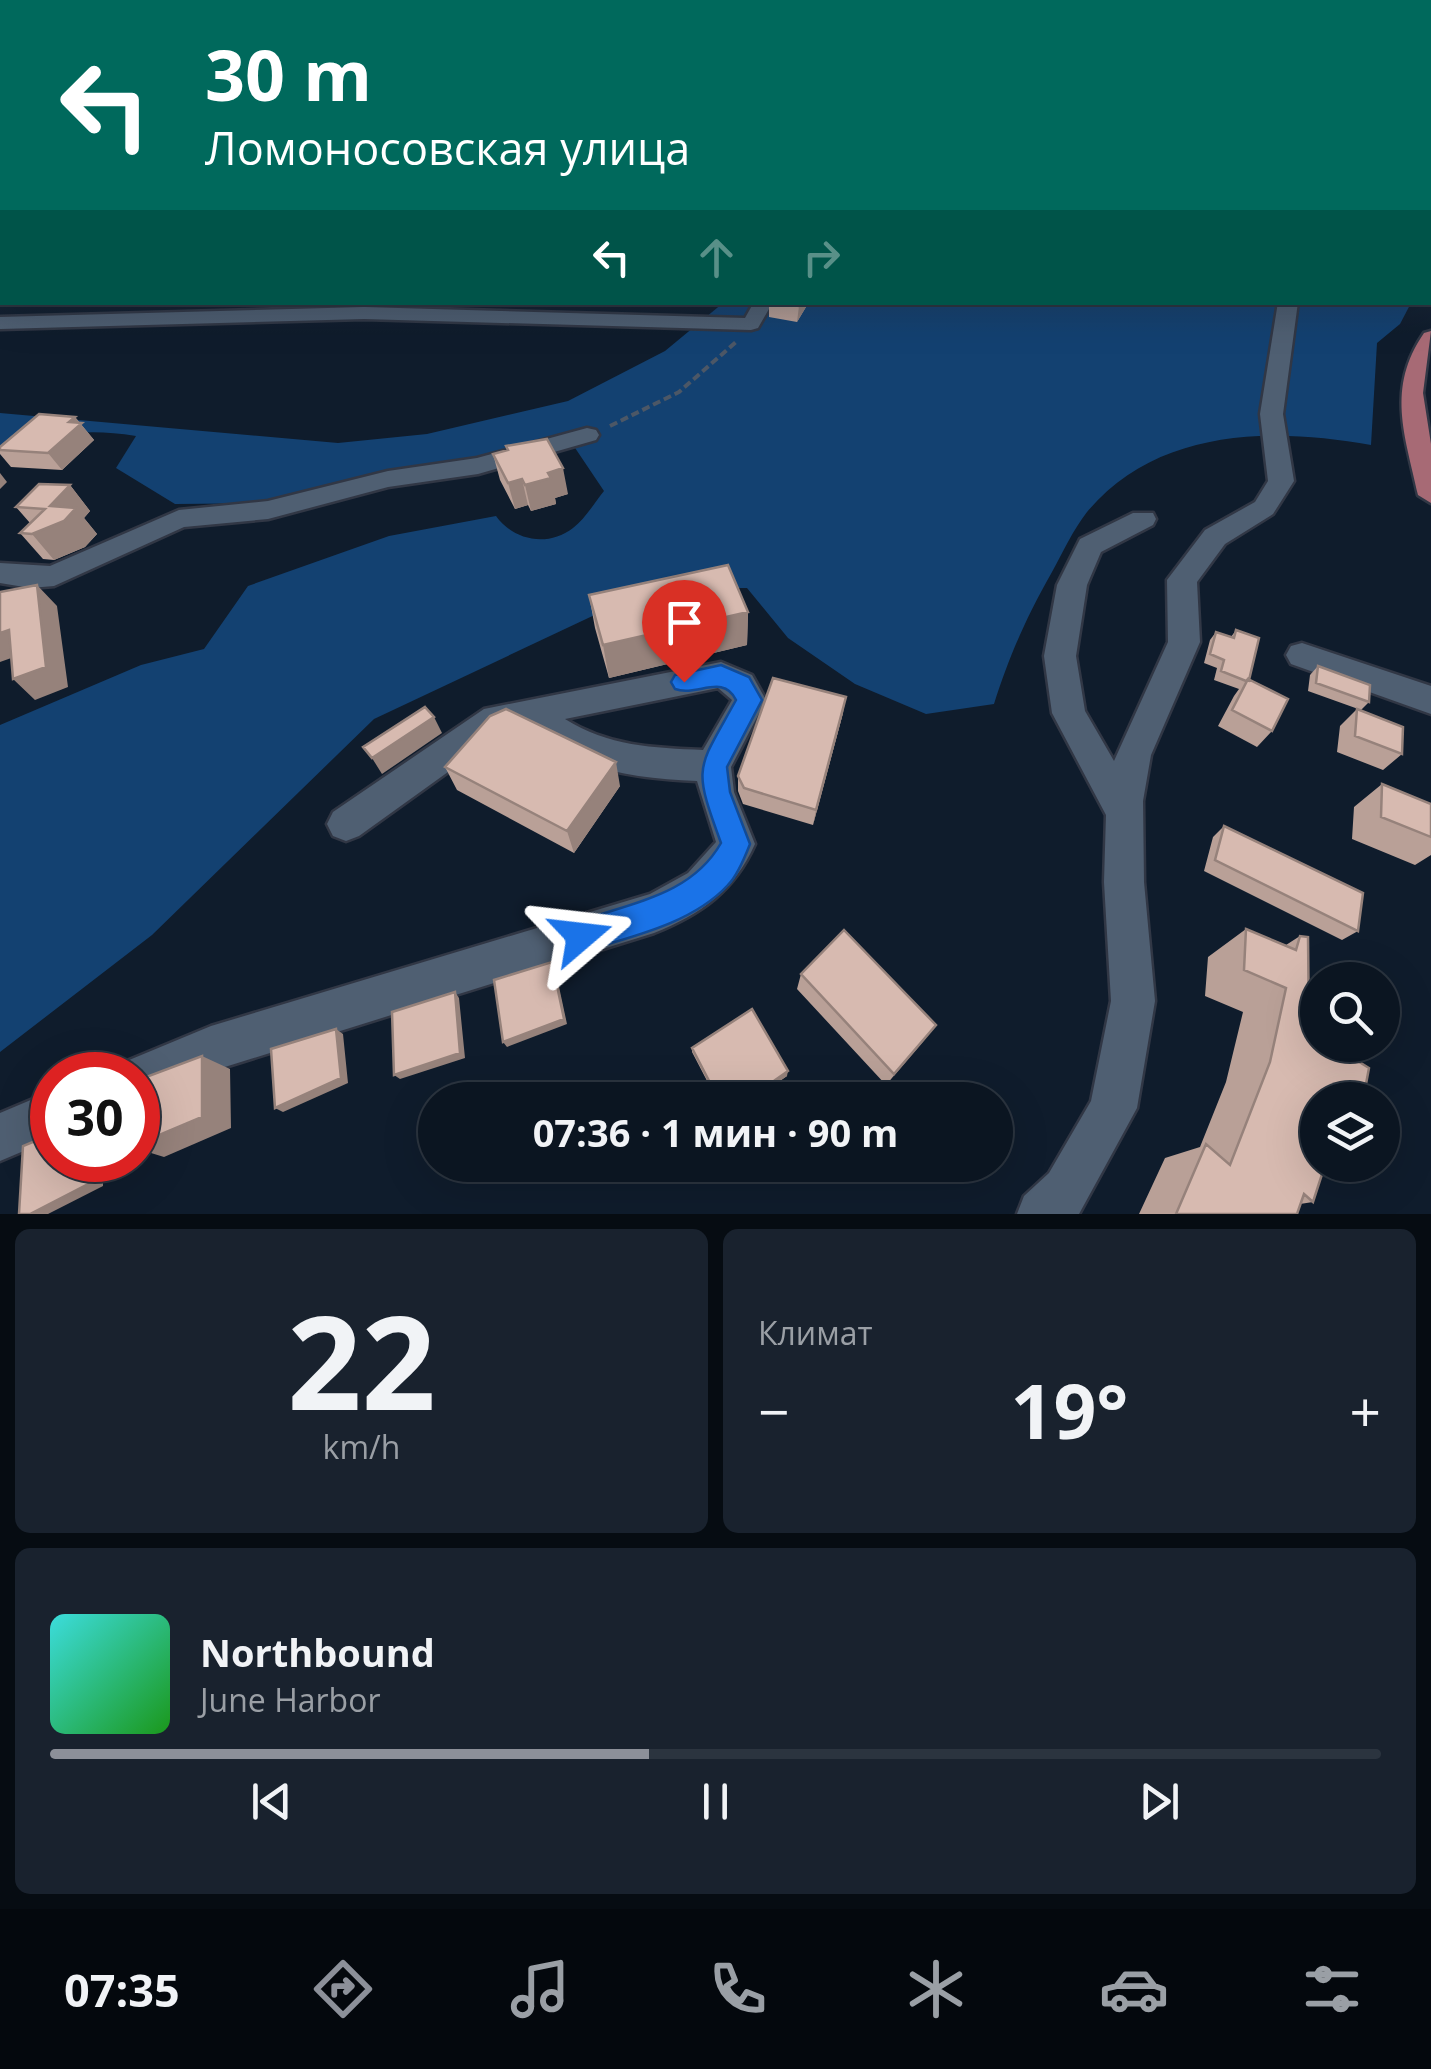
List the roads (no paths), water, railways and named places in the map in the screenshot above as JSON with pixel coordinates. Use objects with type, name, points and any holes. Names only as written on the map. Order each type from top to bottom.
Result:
[{"type":"main road","points":[[1431,337],[1412,366],[1410,393],[1431,495]]},
{"type":"street","points":[[0,323],[364,313],[751,324],[762,305]]},
{"type":"street","points":[[1042,1214],[1067,1191],[1113,1108],[1132,1000],[1124,882],[1125,814],[1133,755],[1184,642],[1182,580],[1214,537],[1264,508],[1281,481],[1270,446],[1274,366],[1287,305]]},
{"type":"street","points":[[0,573],[30,578],[54,576],[179,519],[268,510],[388,479],[478,466],[587,436]]},
{"type":"street","points":[[1125,814],[1069,713],[1060,656],[1072,585],[1090,546],[1143,518]]},
{"type":"street","points":[[1302,655],[1431,700]]},
{"type":"street","points":[[160,1070],[211,1048],[618,925],[689,897],[720,874],[736,844],[716,792],[713,766],[749,700],[740,684],[721,675],[496,719],[346,824]]},
{"type":"street","points":[[533,712],[556,736],[611,758],[713,766]]},
{"type":"street","points":[[0,1137],[30,1124]]}]
